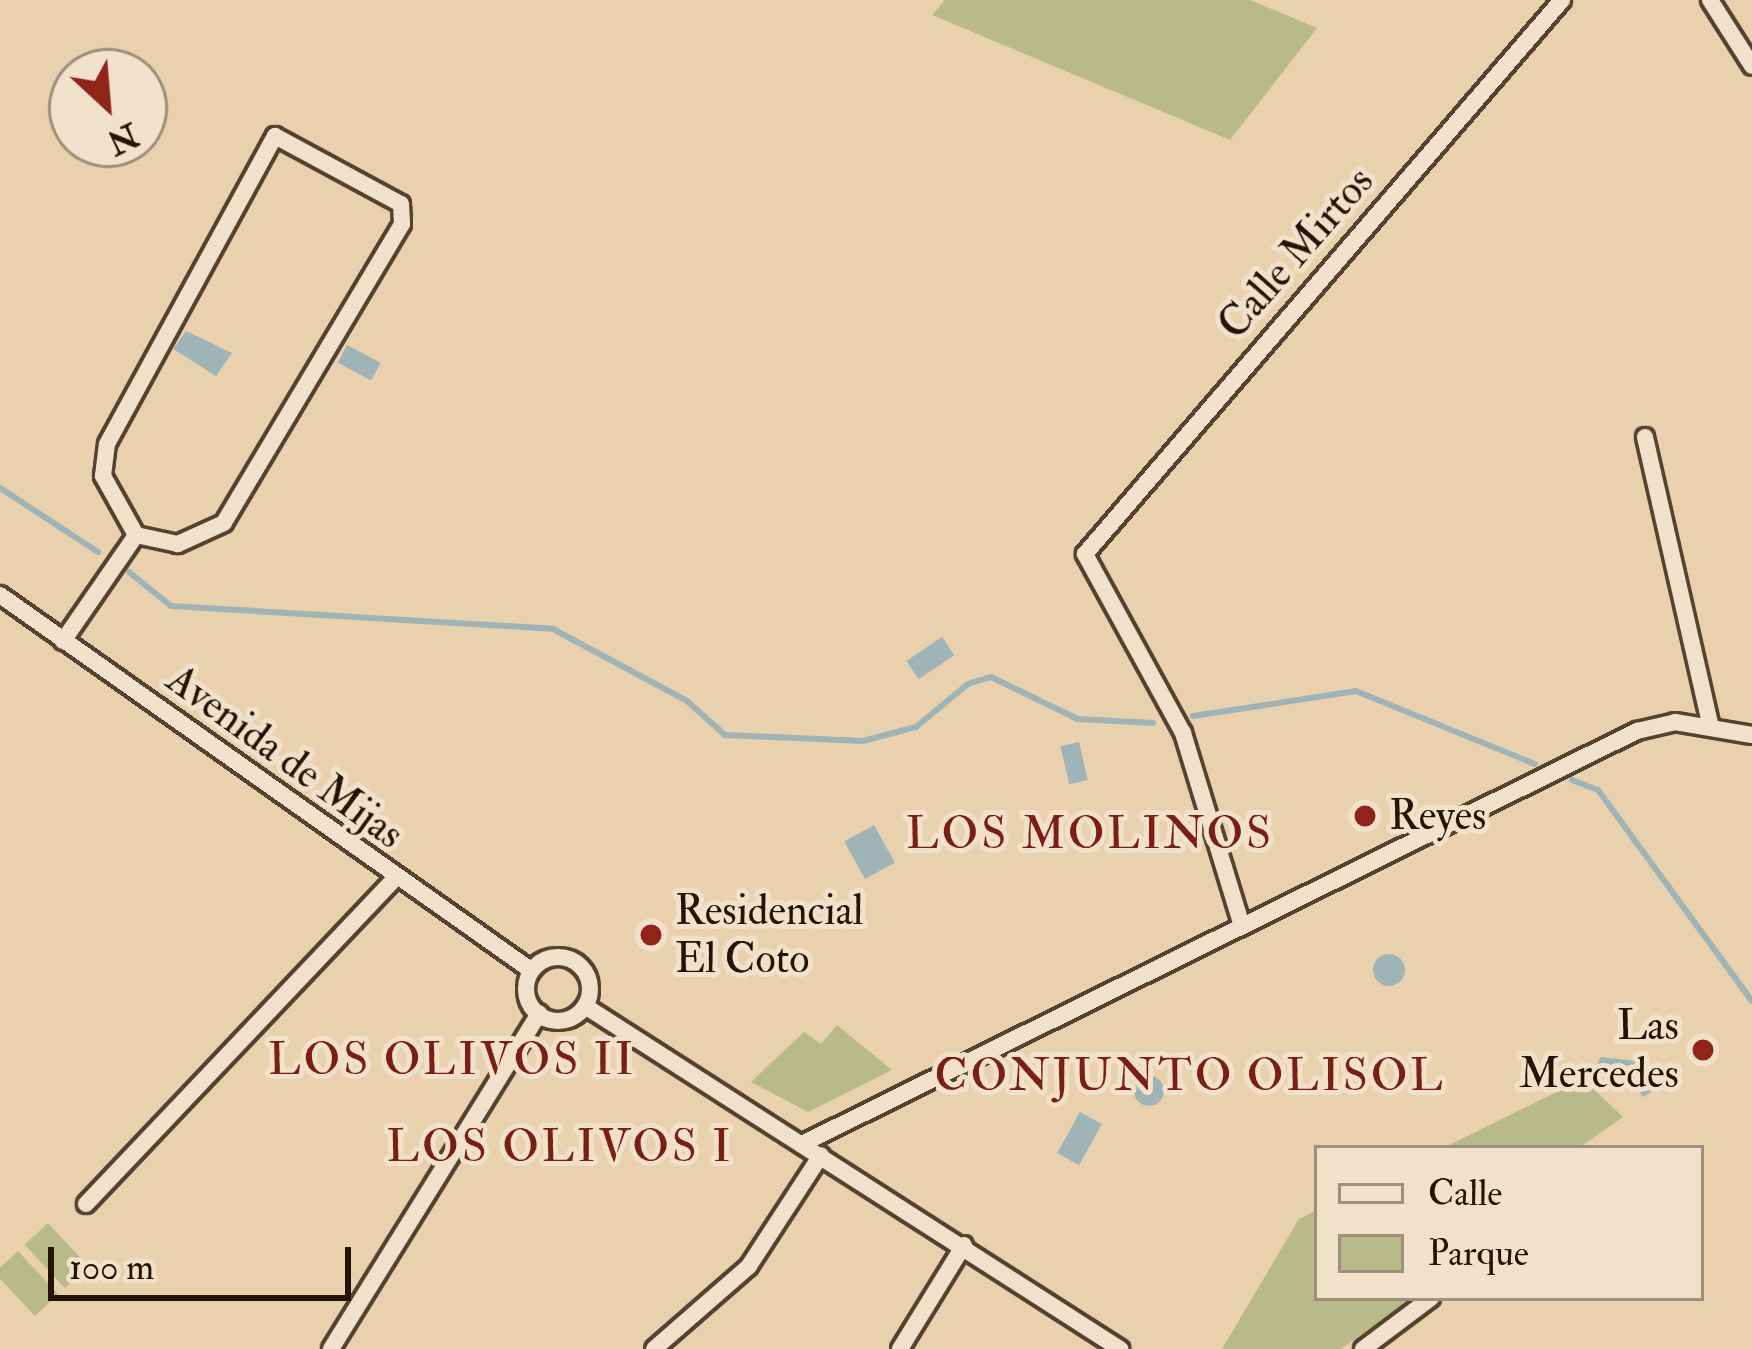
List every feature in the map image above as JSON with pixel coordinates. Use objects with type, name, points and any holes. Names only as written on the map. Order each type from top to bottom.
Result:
[{"type":"street","name":"Calle Mirtos","points":[[1242,926],[1183,733],[1085,554],[1562,0]]},
{"type":"street","points":[[1710,0],[1749,61]]},
{"type":"street","points":[[275,136],[400,204],[402,224],[224,523],[178,544],[136,536],[103,476],[107,444],[275,136]]},
{"type":"street","points":[[1645,437],[1710,724]]},
{"type":"street","points":[[63,641],[136,536]]},
{"type":"street","name":"Avenida de Mijas","points":[[0,595],[394,880],[532,971]]},
{"type":"street","points":[[802,1144],[1637,731],[1710,724],[1752,735]]},
{"type":"street","points":[[86,1204],[394,880]]},
{"type":"street","points":[[549,958],[573,960],[589,978],[585,1006],[565,1020],[539,1013],[526,989],[532,971],[549,958]]},
{"type":"street","points":[[585,1006],[1120,1349]]},
{"type":"street","points":[[331,1349],[539,1013]]},
{"type":"street","points":[[654,1349],[749,1266],[820,1155]]},
{"type":"street","points":[[900,1349],[964,1245]]},
{"type":"street","points":[[1363,1349],[1427,1301]]},
{"type":"green space","points":[[945,0],[1250,0],[1317,28],[1230,140],[932,15]]},
{"type":"green space","points":[[837,1025],[892,1070],[808,1112],[751,1082],[804,1032],[821,1044]]},
{"type":"green space","points":[[1583,1079],[1623,1117],[1583,1145],[1449,1145]]},
{"type":"green space","points":[[1314,1212],[1314,1301],[1409,1301],[1341,1349],[1222,1349],[1299,1219]]},
{"type":"green space","points":[[48,1223],[88,1266],[65,1288],[25,1245]]},
{"type":"green space","points":[[18,1251],[58,1294],[35,1316],[0,1279],[0,1268]]},
{"type":"water","points":[[186,331],[232,353],[216,376],[173,349]]},
{"type":"water","points":[[347,345],[381,363],[371,380],[338,363]]},
{"type":"water","points":[[942,637],[954,655],[919,679],[906,661]]},
{"type":"water","points":[[1079,742],[1088,780],[1069,784],[1060,746]]},
{"type":"water","points":[[874,825],[895,863],[865,879],[844,841]]},
{"type":"water","points":[[1389,954],[1400,959],[1405,970],[1400,981],[1389,986],[1378,981],[1373,970],[1378,959]]},
{"type":"water","points":[[1600,1057],[1646,1062],[1661,1085],[1643,1097],[1633,1082],[1595,1074]]},
{"type":"water","points":[[1149,1076],[1164,1091],[1149,1106],[1134,1091]]},
{"type":"water","points":[[1080,1112],[1102,1124],[1079,1165],[1057,1153]]},
{"type":"waterway","points":[[0,488],[98,552]]},
{"type":"waterway","points":[[129,572],[171,606],[553,629],[687,701],[725,735],[863,741],[916,727],[968,684],[991,677],[1078,719],[1153,723]]},
{"type":"waterway","points":[[1193,716],[1356,691],[1535,764]]},
{"type":"waterway","points":[[1572,780],[1598,790],[1752,1001]]},
{"type":"place","name":"Reyes","points":[[1365,816]]},
{"type":"place","name":"Residencial El Coto","points":[[651,935]]},
{"type":"place","name":"Las Mercedes","points":[[1703,1050]]},
{"type":"district","name":"LOS MOLINOS","points":[[1090,835]]},
{"type":"district","name":"LOS OLIVOS II","points":[[452,1061]]},
{"type":"district","name":"CONJUNTO OLISOL","points":[[1190,1077]]},
{"type":"district","name":"LOS OLIVOS I","points":[[560,1148]]}]
